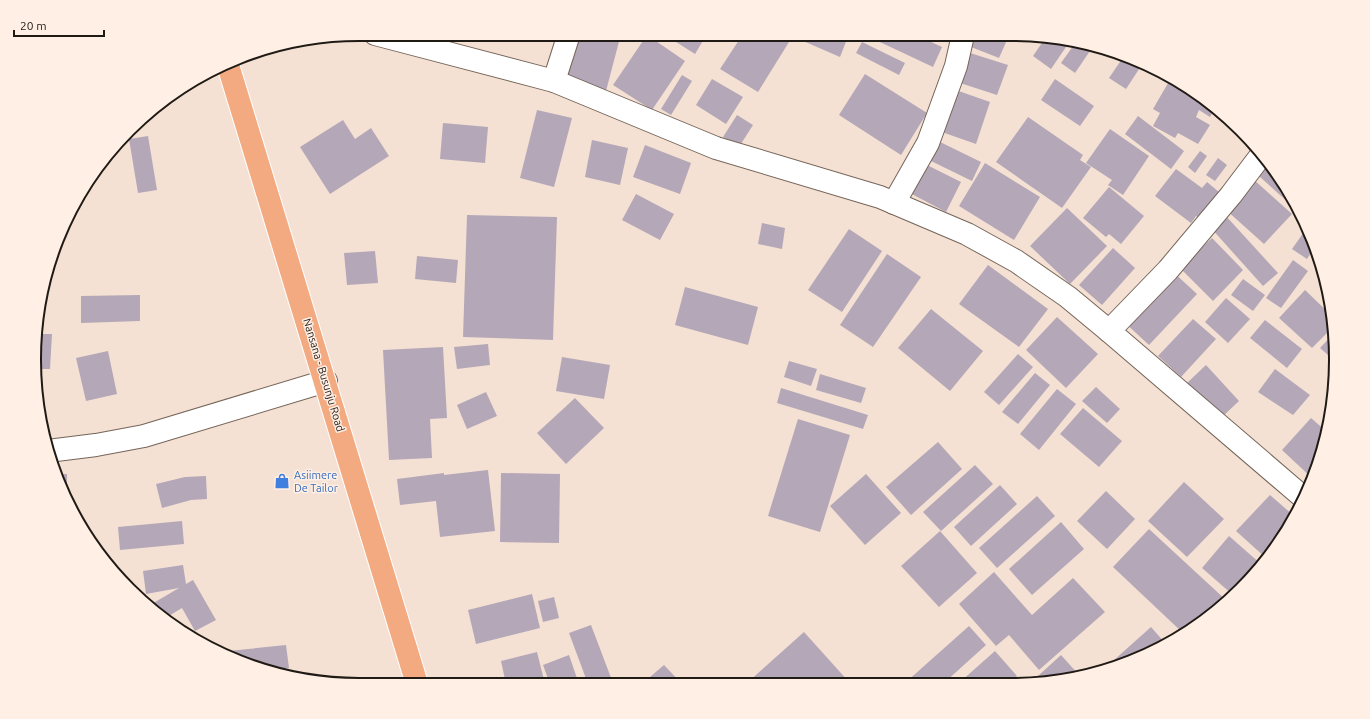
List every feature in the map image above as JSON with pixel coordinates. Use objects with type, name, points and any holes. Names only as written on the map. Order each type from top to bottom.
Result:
[{"type":"main road","name":"Nansana - Busunju Road","points":[[229,69],[326,381],[415,678]]},
{"type":"street","points":[[401,41],[554,81],[716,148],[880,197],[967,234],[1016,261],[1068,297],[1109,330],[1299,494]]},
{"type":"street","points":[[554,81],[568,41]]},
{"type":"street","points":[[894,203],[928,143],[956,66],[962,41]]},
{"type":"street","points":[[1109,330],[1168,270],[1231,195],[1258,159]]},
{"type":"street","points":[[54,450],[96,445],[144,436],[326,381]]},
{"type":"building","points":[[575,41],[619,41],[606,91],[565,80]]},
{"type":"building","points":[[643,41],[656,41],[685,61],[652,110],[613,85]]},
{"type":"building","points":[[675,41],[703,41],[695,54]]},
{"type":"building","points":[[738,41],[789,42],[758,92],[720,69]]},
{"type":"building","points":[[803,41],[846,41],[840,57]]},
{"type":"building","points":[[878,41],[929,41],[942,47],[933,67]]},
{"type":"building","points":[[968,41],[1007,41],[999,58],[966,45]]},
{"type":"building","points":[[862,42],[905,63],[899,75],[856,53]]},
{"type":"building","points":[[1042,43],[1067,46],[1051,69],[1033,56]]},
{"type":"building","points":[[1072,47],[1090,51],[1075,73],[1061,63]]},
{"type":"building","points":[[967,52],[1008,65],[997,95],[957,82]]},
{"type":"building","points":[[1121,61],[1139,69],[1126,89],[1109,78]]},
{"type":"building","points":[[865,74],[927,113],[901,155],[839,115]]},
{"type":"building","points":[[682,75],[692,81],[671,115],[661,109]]},
{"type":"building","points":[[712,79],[743,97],[726,124],[696,105]]},
{"type":"building","points":[[1055,79],[1094,106],[1080,126],[1041,100]]},
{"type":"building","points":[[1168,83],[1212,113],[1210,117],[1199,110],[1196,117],[1210,125],[1198,144],[1178,133],[1175,138],[1153,126],[1160,113],[1153,109]]},
{"type":"building","points":[[950,88],[990,102],[976,144],[936,130]]},
{"type":"building","points":[[537,110],[572,118],[554,187],[520,178]]},
{"type":"building","points":[[737,115],[753,125],[739,147],[723,137]]},
{"type":"building","points":[[1138,116],[1184,151],[1171,169],[1125,134]]},
{"type":"building","points":[[1028,117],[1083,155],[1080,160],[1091,167],[1062,208],[996,162]]},
{"type":"building","points":[[343,120],[355,139],[371,128],[389,156],[330,194],[300,147]]},
{"type":"building","points":[[443,123],[488,127],[485,163],[440,159]]},
{"type":"building","points":[[1110,129],[1149,156],[1123,195],[1108,185],[1112,180],[1086,163]]},
{"type":"building","points":[[148,136],[157,190],[138,193],[129,139]]},
{"type":"building","points":[[592,140],[628,148],[620,185],[585,177]]},
{"type":"building","points":[[938,141],[981,162],[972,181],[929,160]]},
{"type":"building","points":[[645,145],[691,163],[680,194],[633,177]]},
{"type":"building","points":[[1200,151],[1207,156],[1195,173],[1188,167]]},
{"type":"building","points":[[1218,158],[1227,165],[1215,181],[1206,175]]},
{"type":"building","points":[[923,163],[961,182],[946,212],[908,192]]},
{"type":"building","points":[[985,163],[1040,197],[1014,240],[959,206]]},
{"type":"building","points":[[1176,169],[1202,188],[1207,182],[1219,192],[1200,218],[1196,216],[1191,223],[1155,196]]},
{"type":"building","points":[[1265,169],[1286,201],[1259,176]]},
{"type":"building","points":[[1253,179],[1292,214],[1264,244],[1225,209]]},
{"type":"building","points":[[1109,187],[1144,216],[1121,244],[1109,234],[1106,237],[1083,218]]},
{"type":"building","points":[[636,194],[674,214],[660,240],[622,220]]},
{"type":"building","points":[[1067,208],[1107,246],[1070,284],[1030,246]]},
{"type":"building","points":[[467,215],[557,217],[553,340],[463,337]]},
{"type":"building","points":[[1225,215],[1278,273],[1263,286],[1211,228]]},
{"type":"building","points":[[762,223],[785,228],[782,249],[758,244]]},
{"type":"building","points":[[849,229],[882,251],[842,312],[808,290]]},
{"type":"building","points":[[1303,234],[1311,253],[1307,259],[1292,249]]},
{"type":"building","points":[[1212,238],[1243,270],[1213,301],[1180,268]]},
{"type":"building","points":[[1113,248],[1135,268],[1102,305],[1079,285]]},
{"type":"building","points":[[375,251],[378,283],[347,285],[344,253]]},
{"type":"building","points":[[887,254],[921,277],[873,347],[840,325]]},
{"type":"building","points":[[417,256],[458,260],[456,283],[415,279]]},
{"type":"building","points":[[1293,260],[1308,271],[1281,308],[1266,298]]},
{"type":"building","points":[[988,265],[1048,309],[1019,347],[959,304]]},
{"type":"building","points":[[1171,270],[1197,294],[1149,345],[1123,321]]},
{"type":"building","points":[[1243,279],[1265,295],[1253,311],[1231,295]]},
{"type":"building","points":[[685,287],[758,307],[748,345],[675,325]]},
{"type":"building","points":[[1305,290],[1325,309],[1327,333],[1312,348],[1279,318]]},
{"type":"building","points":[[140,295],[140,321],[81,323],[81,296]]},
{"type":"building","points":[[1226,298],[1250,319],[1228,343],[1205,322]]},
{"type":"building","points":[[931,309],[983,351],[950,391],[898,348]]},
{"type":"building","points":[[1057,317],[1098,354],[1066,388],[1026,350]]},
{"type":"building","points":[[1193,319],[1216,339],[1181,377],[1158,356]]},
{"type":"building","points":[[1265,320],[1302,349],[1287,368],[1250,338]]},
{"type":"building","points":[[42,334],[52,334],[50,369],[41,369]]},
{"type":"building","points":[[1328,339],[1329,356],[1320,348]]},
{"type":"building","points":[[488,344],[490,365],[457,369],[454,347]]},
{"type":"building","points":[[443,347],[447,418],[430,419],[432,458],[389,460],[383,350]]},
{"type":"building","points":[[108,351],[117,394],[86,401],[76,358]]},
{"type":"building","points":[[1018,354],[1033,367],[999,405],[984,392]]},
{"type":"building","points":[[562,357],[610,365],[604,399],[556,391]]},
{"type":"building","points":[[789,361],[817,369],[811,386],[784,377]]},
{"type":"building","points":[[1206,365],[1239,401],[1221,418],[1187,383]]},
{"type":"building","points":[[1275,369],[1310,395],[1293,415],[1258,392]]},
{"type":"building","points":[[1035,373],[1050,385],[1018,424],[1002,412]]},
{"type":"building","points":[[820,374],[866,388],[861,403],[816,390]]},
{"type":"building","points":[[1096,387],[1120,409],[1107,423],[1082,401]]},
{"type":"building","points":[[781,388],[868,415],[863,429],[777,403]]},
{"type":"building","points":[[1057,389],[1076,404],[1039,450],[1020,434]]},
{"type":"building","points":[[486,392],[497,416],[467,429],[457,405]]},
{"type":"building","points":[[575,398],[604,428],[566,464],[537,433]]},
{"type":"building","points":[[1083,408],[1122,441],[1099,467],[1060,434]]},
{"type":"building","points":[[1311,418],[1322,427],[1308,474],[1282,450]]},
{"type":"building","points":[[798,419],[850,435],[820,532],[768,516]]},
{"type":"building","points":[[938,442],[962,469],[911,515],[886,487]]},
{"type":"building","points":[[975,465],[993,484],[941,531],[923,512]]},
{"type":"building","points":[[488,470],[495,531],[440,537],[436,501],[400,505],[397,479],[444,473],[444,475]]},
{"type":"building","points":[[501,473],[560,474],[559,543],[500,542]]},
{"type":"building","points":[[62,474],[67,474],[67,485]]},
{"type":"building","points":[[866,474],[901,513],[865,545],[830,506]]},
{"type":"building","points":[[206,476],[207,499],[191,500],[162,508],[156,484],[185,477]]},
{"type":"building","points":[[1184,482],[1224,519],[1187,557],[1148,521]]},
{"type":"building","points":[[1000,485],[1017,504],[971,546],[954,527]]},
{"type":"building","points":[[1106,491],[1135,519],[1107,549],[1077,521]]},
{"type":"building","points":[[1270,495],[1290,512],[1262,554],[1236,531]]},
{"type":"building","points":[[1037,496],[1055,516],[997,568],[979,548]]},
{"type":"building","points":[[182,521],[184,544],[120,550],[118,527]]},
{"type":"building","points":[[1061,522],[1084,549],[1032,595],[1009,569]]},
{"type":"building","points":[[1149,529],[1223,597],[1179,629],[1113,567]]},
{"type":"building","points":[[940,531],[977,573],[939,607],[901,566]]},
{"type":"building","points":[[1229,536],[1257,561],[1229,592],[1202,568]]},
{"type":"building","points":[[183,565],[186,584],[193,580],[216,620],[195,631],[182,608],[170,615],[154,603],[179,588],[146,594],[143,571]]},
{"type":"building","points":[[994,572],[1032,615],[1073,578],[1105,612],[1039,670],[1009,635],[996,646],[959,604]]},
{"type":"building","points":[[532,594],[540,628],[476,644],[468,610]]},
{"type":"building","points":[[554,597],[559,618],[543,622],[538,601]]},
{"type":"building","points":[[591,625],[611,678],[586,678],[569,633]]},
{"type":"building","points":[[969,626],[986,645],[950,678],[911,678]]},
{"type":"building","points":[[1151,627],[1162,639],[1132,654],[1113,661]]},
{"type":"building","points":[[804,632],[845,678],[753,678]]},
{"type":"building","points":[[286,645],[289,668],[277,667],[231,651]]},
{"type":"building","points":[[995,651],[1017,676],[1010,678],[965,678]]},
{"type":"building","points":[[537,652],[544,678],[505,678],[501,661]]},
{"type":"building","points":[[569,655],[577,678],[548,678],[543,665]]},
{"type":"building","points":[[1061,655],[1076,671],[1052,675],[1038,676]]},
{"type":"building","points":[[664,665],[676,678],[649,678]]},
{"type":"place","name":"Asiimere De Tailor","points":[[282,481]]}]
